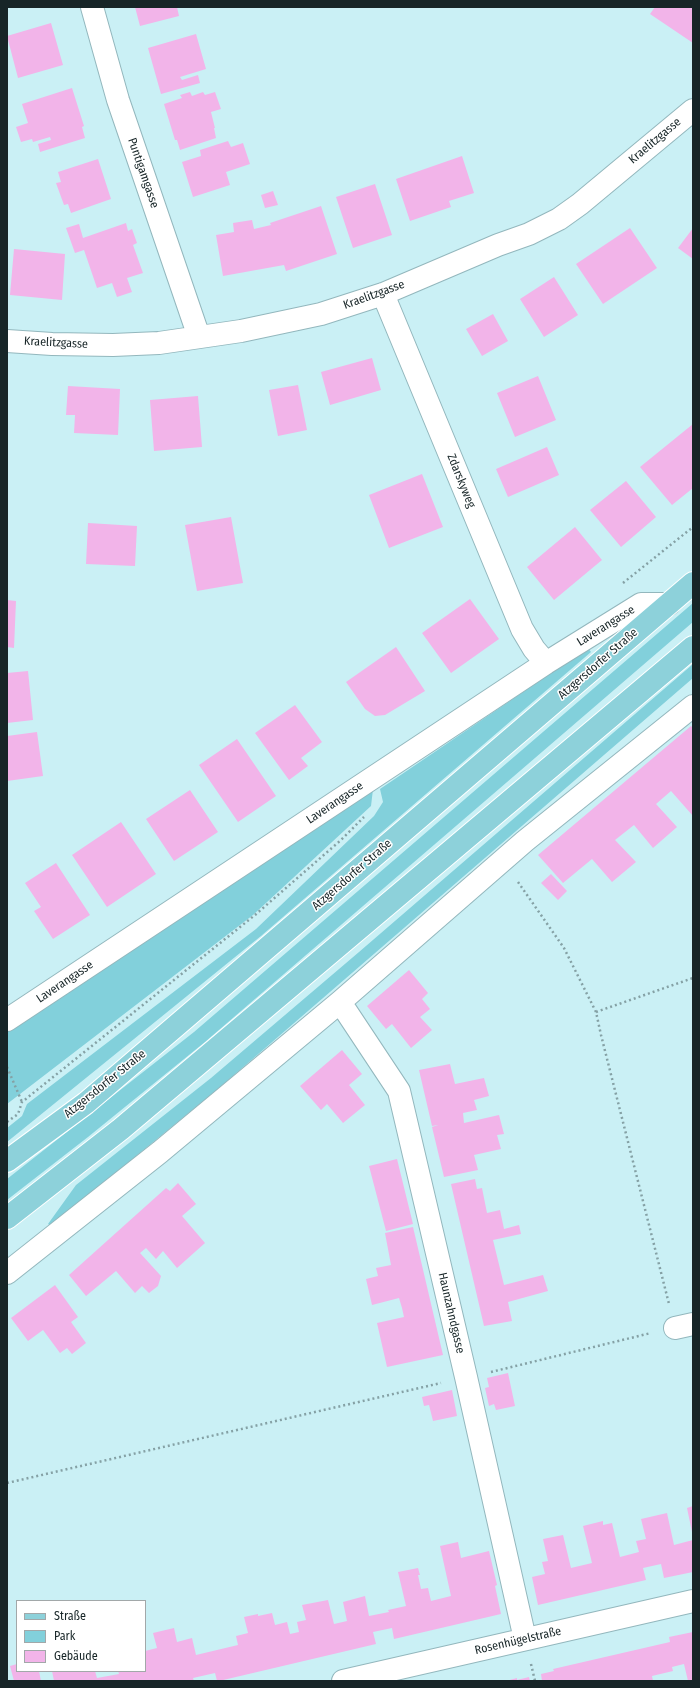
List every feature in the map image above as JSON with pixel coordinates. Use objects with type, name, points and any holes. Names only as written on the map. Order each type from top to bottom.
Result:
[{"type":"main road","name":"Atzgersdorfer Straße","points":[[7,1161],[86,1103],[693,583]]},
{"type":"main road","points":[[7,1218],[121,1129],[693,646]]},
{"type":"street","name":"Puntigamgasse","points":[[92,7],[118,100],[199,337]]},
{"type":"street","name":"Kraelitzgasse","points":[[7,341],[52,344],[113,345],[159,343],[241,331],[321,314],[383,294],[498,244],[529,234],[559,219],[580,204],[693,110]]},
{"type":"street","name":"Zdarskyweg","points":[[383,294],[522,630],[534,649],[546,663]]},
{"type":"street","name":"Laverangasse","points":[[7,1020],[546,663],[641,604],[669,604]]},
{"type":"street","points":[[7,1273],[160,1152],[340,1002],[502,861],[693,706]]},
{"type":"street","name":"Haunzahndgasse","points":[[340,1002],[399,1091],[466,1377],[525,1639]]},
{"type":"street","name":"Rosenhügelstraße","points":[[343,1681],[693,1601]]},
{"type":"path","points":[[7,1122],[18,1114],[22,1102],[255,915],[341,840],[366,814]]},
{"type":"path","points":[[7,1483],[684,1326],[601,1035],[596,1012],[564,948],[530,898],[502,861]]},
{"type":"path","points":[[596,1012],[693,978]]},
{"type":"path","points":[[7,1067],[22,1102]]},
{"type":"green space","points":[[693,603],[693,622],[205,1042],[88,1137],[7,1200],[7,1179],[194,1032]]},
{"type":"green space","points":[[588,648],[591,652],[261,936],[7,1142],[7,1128],[22,1116],[27,1104],[256,929],[374,816],[383,802],[380,789]]},
{"type":"green space","points":[[693,664],[693,678],[219,1088],[51,1226],[48,1224],[76,1185],[211,1078]]},
{"type":"green space","points":[[374,781],[371,806],[253,915],[7,1104],[7,1027]]},
{"type":"building","points":[[135,7],[177,7],[179,16],[140,26]]},
{"type":"building","points":[[655,7],[693,7],[693,43],[650,14]]},
{"type":"building","points":[[51,23],[63,65],[18,78],[7,36]]},
{"type":"building","points":[[196,34],[206,69],[180,77],[182,80],[198,75],[200,83],[161,94],[148,48]]},
{"type":"building","points":[[72,88],[84,126],[82,127],[85,138],[40,152],[38,144],[51,140],[50,137],[33,142],[32,139],[21,142],[16,127],[28,123],[22,104]]},
{"type":"building","points":[[190,92],[192,96],[203,92],[205,95],[215,92],[221,109],[211,112],[216,138],[180,150],[177,140],[175,140],[164,104],[182,98],[180,95]]},
{"type":"building","points":[[228,141],[231,147],[243,143],[250,164],[226,172],[230,185],[193,197],[182,162],[201,156],[200,150]]},
{"type":"building","points":[[462,156],[474,193],[449,201],[451,207],[410,221],[396,179]]},
{"type":"building","points":[[98,159],[111,199],[71,213],[68,204],[64,205],[56,183],[61,182],[58,172]]},
{"type":"building","points":[[375,184],[392,235],[353,248],[336,197]]},
{"type":"building","points":[[273,191],[278,205],[265,208],[261,195]]},
{"type":"building","points":[[321,206],[337,254],[286,271],[284,265],[223,276],[216,235],[234,232],[233,223],[252,220],[254,229],[271,225],[270,223]]},
{"type":"building","points":[[126,223],[128,231],[132,229],[137,243],[133,245],[143,273],[127,278],[132,292],[117,297],[112,283],[97,288],[84,250],[75,253],[66,228],[79,224],[83,238]]},
{"type":"building","points":[[630,228],[657,268],[603,304],[576,264]]},
{"type":"building","points":[[693,228],[693,259],[678,248]]},
{"type":"building","points":[[14,249],[65,254],[62,300],[10,295]]},
{"type":"building","points":[[554,277],[578,315],[544,337],[520,299]]},
{"type":"building","points":[[493,314],[508,341],[482,356],[466,329]]},
{"type":"building","points":[[372,358],[381,390],[330,405],[321,372]]},
{"type":"building","points":[[538,376],[556,420],[515,437],[497,393]]},
{"type":"building","points":[[298,385],[307,430],[278,436],[269,390]]},
{"type":"building","points":[[68,386],[120,389],[118,435],[74,433],[75,415],[66,415]]},
{"type":"building","points":[[198,396],[202,447],[154,451],[150,400]]},
{"type":"building","points":[[693,424],[693,488],[672,505],[640,467]]},
{"type":"building","points":[[547,447],[559,475],[508,497],[496,469]]},
{"type":"building","points":[[422,474],[443,527],[389,548],[369,495]]},
{"type":"building","points":[[626,481],[656,517],[621,547],[590,510]]},
{"type":"building","points":[[231,517],[243,583],[197,591],[185,525]]},
{"type":"building","points":[[88,523],[137,526],[135,566],[86,564]]},
{"type":"building","points":[[575,527],[602,560],[554,600],[527,567]]},
{"type":"building","points":[[470,599],[499,639],[451,673],[422,633]]},
{"type":"building","points":[[7,600],[16,601],[14,648],[7,647]]},
{"type":"building","points":[[396,647],[425,691],[385,715],[375,716],[365,709],[346,682]]},
{"type":"building","points":[[28,671],[33,720],[7,723],[7,673]]},
{"type":"building","points":[[295,705],[322,742],[301,758],[308,766],[289,780],[255,733]]},
{"type":"building","points":[[691,726],[693,728],[693,816],[671,791],[656,804],[677,827],[653,848],[634,825],[615,840],[636,862],[612,882],[592,859],[563,883],[538,855]]},
{"type":"building","points":[[37,732],[43,776],[7,781],[7,736]]},
{"type":"building","points":[[237,739],[276,796],[238,822],[199,765]]},
{"type":"building","points":[[190,790],[218,832],[174,861],[146,819]]},
{"type":"building","points":[[121,822],[156,874],[107,907],[72,855]]},
{"type":"building","points":[[56,863],[90,915],[53,939],[34,911],[41,907],[25,883]]},
{"type":"building","points":[[551,874],[567,891],[558,900],[541,883]]},
{"type":"building","points":[[409,970],[428,993],[422,999],[430,1009],[420,1017],[432,1030],[411,1048],[392,1024],[386,1029],[367,1006]]},
{"type":"building","points":[[342,1050],[362,1074],[349,1085],[365,1105],[343,1123],[327,1104],[321,1110],[300,1086]]},
{"type":"building","points":[[450,1064],[455,1084],[484,1078],[489,1096],[474,1100],[477,1110],[463,1113],[464,1123],[499,1115],[504,1134],[497,1135],[501,1149],[474,1155],[478,1170],[444,1177],[432,1127],[438,1125],[432,1126],[419,1070]]},
{"type":"building","points":[[397,1159],[413,1224],[386,1231],[369,1166]]},
{"type":"building","points":[[475,1179],[477,1189],[482,1188],[487,1213],[500,1210],[504,1229],[519,1225],[521,1234],[493,1240],[504,1285],[543,1275],[548,1291],[508,1302],[512,1321],[484,1326],[451,1184]]},
{"type":"building","points":[[178,1183],[196,1204],[182,1216],[205,1243],[177,1268],[163,1251],[156,1259],[146,1248],[140,1253],[161,1276],[158,1286],[149,1293],[142,1286],[135,1293],[116,1271],[86,1296],[69,1275],[166,1188],[170,1191]]},
{"type":"building","points":[[413,1227],[443,1355],[387,1367],[377,1323],[404,1317],[402,1308],[399,1298],[372,1305],[366,1279],[378,1276],[376,1268],[391,1265],[385,1233]]},
{"type":"building","points":[[55,1285],[78,1317],[71,1322],[86,1343],[72,1354],[67,1348],[60,1353],[43,1330],[28,1341],[11,1318]]},
{"type":"building","points":[[508,1373],[515,1406],[496,1410],[494,1404],[489,1406],[485,1388],[489,1387],[487,1378]]},
{"type":"building","points":[[452,1390],[457,1416],[433,1421],[429,1405],[424,1406],[422,1397]]},
{"type":"building","points":[[693,1506],[693,1532],[692,1532],[687,1508]]},
{"type":"building","points":[[667,1513],[674,1545],[693,1540],[693,1572],[664,1578],[661,1564],[643,1568],[646,1580],[538,1605],[532,1577],[545,1574],[542,1562],[548,1561],[543,1539],[563,1535],[571,1568],[592,1563],[583,1526],[603,1521],[603,1525],[612,1523],[620,1557],[639,1552],[636,1541],[646,1539],[641,1519]]},
{"type":"building","points":[[458,1542],[461,1558],[489,1551],[497,1585],[495,1586],[501,1614],[394,1639],[392,1628],[373,1632],[376,1644],[219,1681],[217,1681],[215,1673],[193,1678],[194,1681],[54,1681],[52,1672],[95,1672],[97,1678],[119,1674],[118,1672],[146,1672],[146,1651],[157,1648],[153,1633],[174,1628],[177,1642],[192,1638],[196,1655],[238,1645],[236,1636],[248,1633],[244,1617],[272,1613],[275,1625],[287,1622],[290,1634],[299,1632],[297,1622],[306,1620],[302,1605],[328,1600],[334,1624],[347,1621],[343,1602],[365,1596],[369,1616],[389,1612],[388,1610],[406,1606],[398,1572],[418,1568],[421,1589],[428,1588],[431,1601],[451,1596],[440,1546]]},
{"type":"building","points":[[693,1632],[693,1681],[688,1681],[684,1664],[672,1667],[673,1671],[652,1676],[653,1681],[542,1681],[541,1674],[554,1671],[553,1669],[670,1642],[669,1637]]},
{"type":"building","points":[[16,1664],[16,1672],[39,1672],[41,1681],[14,1681],[10,1666]]},
{"type":"building","points":[[529,1677],[530,1681],[506,1681],[517,1678],[517,1680]]}]
